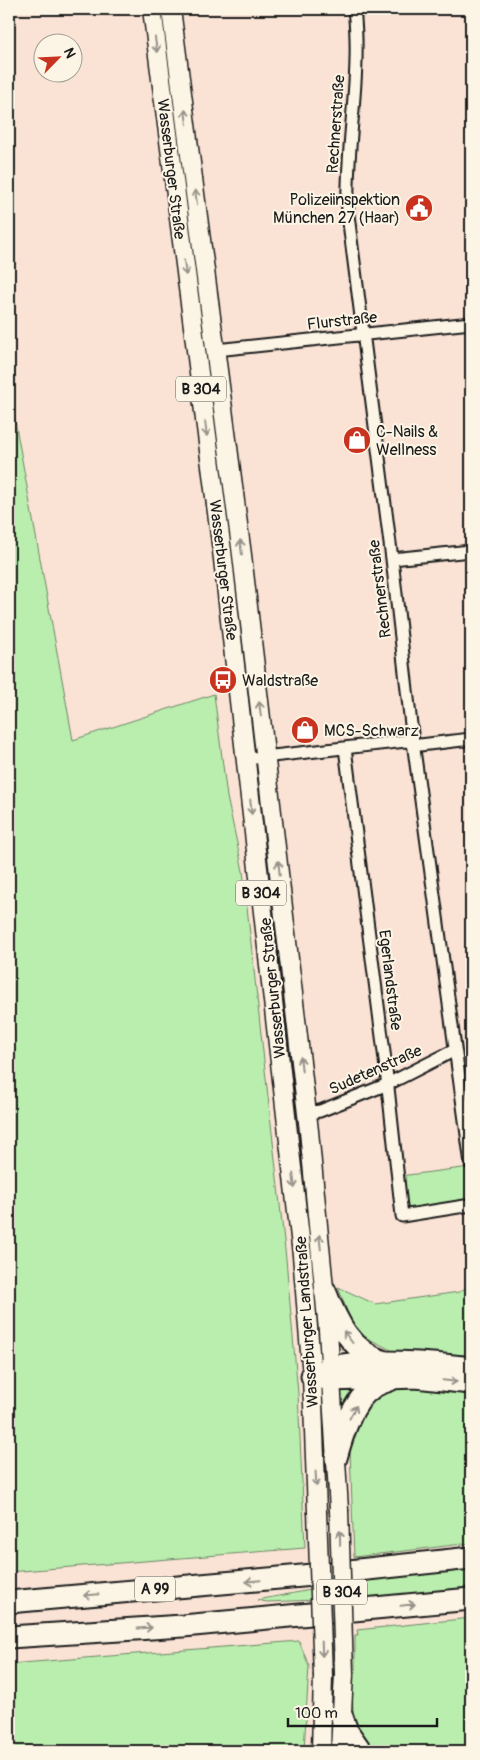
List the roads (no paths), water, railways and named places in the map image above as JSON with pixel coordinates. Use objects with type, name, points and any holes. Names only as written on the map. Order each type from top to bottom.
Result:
[{"type":"highway","points":[[325,1291],[341,1327],[357,1348],[391,1370],[416,1377],[471,1383]]},
{"type":"highway","points":[[324,1375],[452,1365],[471,1368]]},
{"type":"highway","points":[[336,1458],[344,1432],[363,1396],[391,1370]]},
{"type":"highway","name":"A 99","points":[[9,1602],[302,1576],[471,1558]]},
{"type":"highway","points":[[9,1637],[183,1626],[471,1599]]},
{"type":"highway","points":[[342,1717],[347,1731],[360,1751]]},
{"type":"main road","name":"Wasserburger Straße","points":[[152,9],[219,532],[288,1133]]},
{"type":"main road","name":"Wasserburger Straße","points":[[171,9],[216,350],[266,757],[308,1131]]},
{"type":"main road","name":"Wasserburger Landstraße","points":[[308,1131],[325,1291],[324,1375],[317,1512],[323,1676],[321,1751]]},
{"type":"main road","name":"Wasserburger Landstraße","points":[[288,1133],[302,1255],[324,1375],[336,1458],[340,1510],[344,1674],[342,1717]]},
{"type":"main road","name":"B 304","points":[[340,1751],[342,1717]]},
{"type":"street","name":"Rechnerstraße","points":[[354,9],[356,46],[347,197],[413,742],[456,1050],[467,1097],[471,1164]]},
{"type":"street","name":"Flurstraße","points":[[216,350],[471,323]]},
{"type":"street","points":[[392,558],[471,550]]},
{"type":"street","points":[[246,759],[406,741],[420,745],[471,739]]},
{"type":"street","name":"Egerlandstraße","points":[[345,748],[388,1084],[402,1216],[471,1204]]},
{"type":"street","name":"Sudetenstraße","points":[[306,1112],[320,1111],[388,1084],[456,1050]]},
{"type":"place","name":"Polizeiinspektion München 27 (Haar)","points":[[419,208]]},
{"type":"place","name":"C-Nails & Wellness","points":[[357,440]]},
{"type":"place","name":"Waldstraße","points":[[223,680]]},
{"type":"place","name":"MCS-Schwarz","points":[[305,730]]}]
